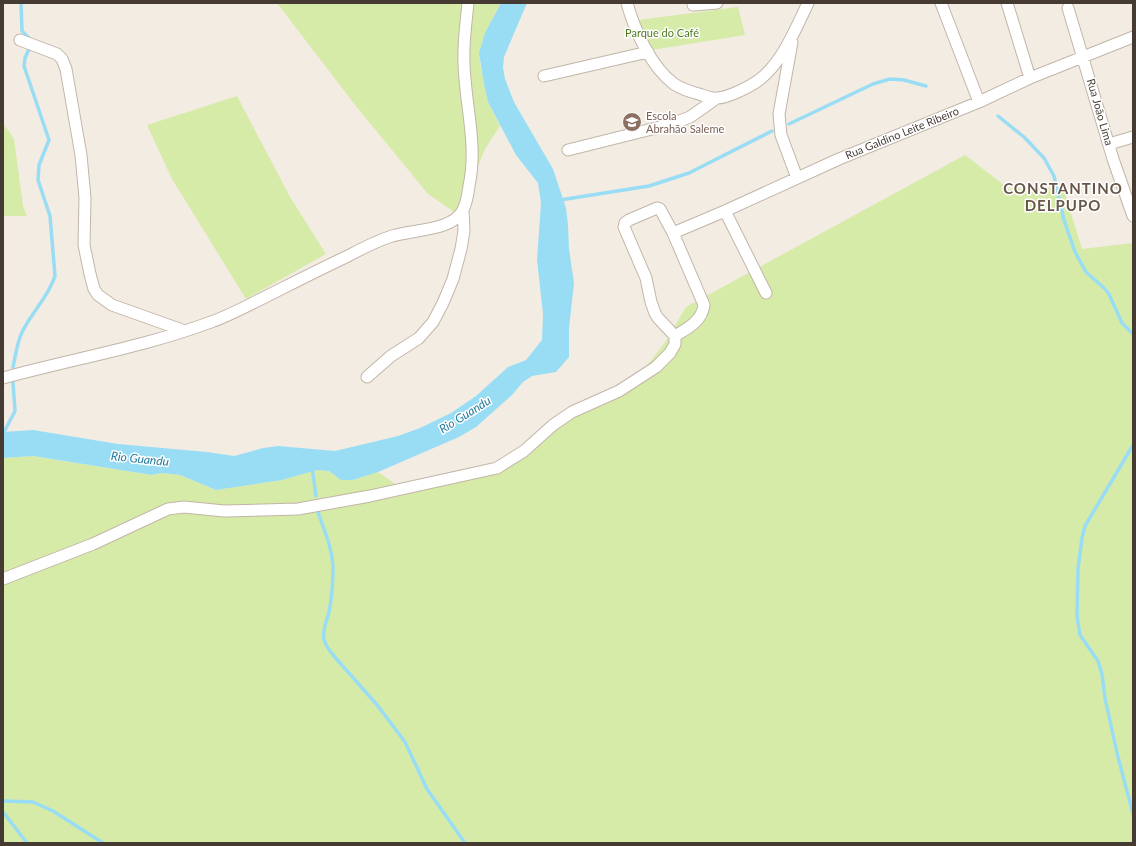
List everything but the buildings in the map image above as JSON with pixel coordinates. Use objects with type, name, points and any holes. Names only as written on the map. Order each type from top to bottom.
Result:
[{"type":"street","points":[[3,378],[86,358],[211,323],[389,236],[442,226],[452,222],[463,210],[466,202],[471,179],[473,152],[464,64],[464,42],[468,3]]},
{"type":"street","points":[[626,3],[630,16],[648,52],[658,67],[674,84],[693,92],[716,98]]},
{"type":"street","points":[[693,3],[694,5],[717,3]]},
{"type":"street","points":[[568,150],[672,124],[690,117],[716,98],[735,92],[760,80],[783,52],[808,3]]},
{"type":"street","points":[[941,3],[979,102]]},
{"type":"street","points":[[1006,3],[1030,78]]},
{"type":"street","name":"Rua João Lima","points":[[1068,8],[1109,144],[1133,216]]},
{"type":"street","points":[[794,32],[779,114],[781,135],[797,178]]},
{"type":"street","name":"Rua Galdino Leite Ribeiro","points":[[673,233],[726,211],[839,159],[979,102],[1030,78],[1083,56],[1133,37]]},
{"type":"street","points":[[20,40],[57,54],[62,59],[66,69],[80,155],[84,191],[84,245],[94,289],[98,295],[112,305],[185,331]]},
{"type":"street","points":[[544,76],[648,52]]},
{"type":"street","points":[[1109,144],[1133,137]]},
{"type":"street","points":[[3,580],[93,544],[168,509],[176,507],[194,507],[224,511],[298,509],[370,496],[497,468],[524,451],[553,425],[569,414],[630,385],[656,367],[664,360],[672,349],[676,339],[675,336],[655,313],[646,278],[624,226],[629,220],[658,208],[660,209],[673,233],[704,305],[703,312],[698,319],[690,327],[675,336]]},
{"type":"street","points":[[367,378],[391,356],[419,338],[433,322],[446,297],[461,250],[464,231],[463,210]]},
{"type":"street","points":[[726,211],[766,293]]},
{"type":"green space","points":[[277,3],[501,3],[496,12],[480,63],[488,102],[500,126],[485,149],[476,171],[465,224],[450,209],[428,194],[355,105]]},
{"type":"green space","name":"Parque do Café","points":[[738,7],[745,35],[652,50],[638,20]]},
{"type":"green space","points":[[237,96],[290,197],[326,254],[246,299],[172,179],[147,125]]},
{"type":"green space","points":[[3,123],[14,139],[23,206],[27,216],[3,216]]},
{"type":"green space","points":[[965,155],[1009,189],[1063,187],[1082,249],[1133,243],[1133,843],[3,843],[3,458],[32,456],[152,475],[161,473],[180,475],[216,490],[282,480],[317,470],[329,471],[342,480],[353,480],[378,472],[401,488],[504,465],[556,425],[618,390],[645,368],[664,344],[686,307]]},
{"type":"water","name":"Rio Guandu","points":[[501,3],[527,3],[504,57],[503,67],[505,79],[514,102],[553,169],[566,208],[569,249],[574,283],[569,328],[569,357],[556,372],[532,376],[523,382],[512,395],[476,427],[459,437],[378,472],[353,480],[341,480],[329,471],[317,470],[282,480],[216,490],[180,475],[161,473],[152,475],[33,456],[3,458],[3,432],[33,430],[118,444],[207,452],[234,456],[263,448],[278,446],[335,451],[398,436],[420,428],[451,413],[476,396],[508,367],[526,360],[542,340],[543,314],[537,260],[541,203],[538,183],[516,155],[488,102],[484,84],[479,53],[485,33]]},
{"type":"waterway","points":[[21,3],[22,31],[31,40]]},
{"type":"waterway","points":[[13,367],[23,330],[46,296],[55,276],[50,216],[38,180],[39,165],[49,140],[24,66],[25,58],[29,49]]},
{"type":"waterway","points":[[789,124],[873,84],[890,79],[904,80],[926,86]]},
{"type":"waterway","points":[[998,116],[1024,137],[1044,158],[1054,176],[1064,220],[1075,252],[1086,272],[1109,294],[1122,323],[1133,334]]},
{"type":"waterway","points":[[560,200],[649,186],[689,173],[772,131]]},
{"type":"waterway","points":[[3,434],[15,411],[13,382]]},
{"type":"waterway","points":[[1133,445],[1085,526],[1078,569],[1077,616],[1080,635],[1098,661],[1102,674],[1105,698],[1117,753],[1133,814]]},
{"type":"waterway","points":[[312,467],[316,496]]},
{"type":"waterway","points":[[318,512],[329,545],[333,566],[331,601],[324,633],[325,643],[333,655],[378,706],[405,742],[427,789],[465,843]]},
{"type":"waterway","points":[[3,801],[33,802],[53,811],[103,843]]},
{"type":"waterway","points":[[3,812],[27,843]]},
{"type":"place","name":"Escola Abrahão Saleme","points":[[632,122]]},
{"type":"district","name":"CONSTANTINO DELPUPO","points":[[1063,198]]}]
